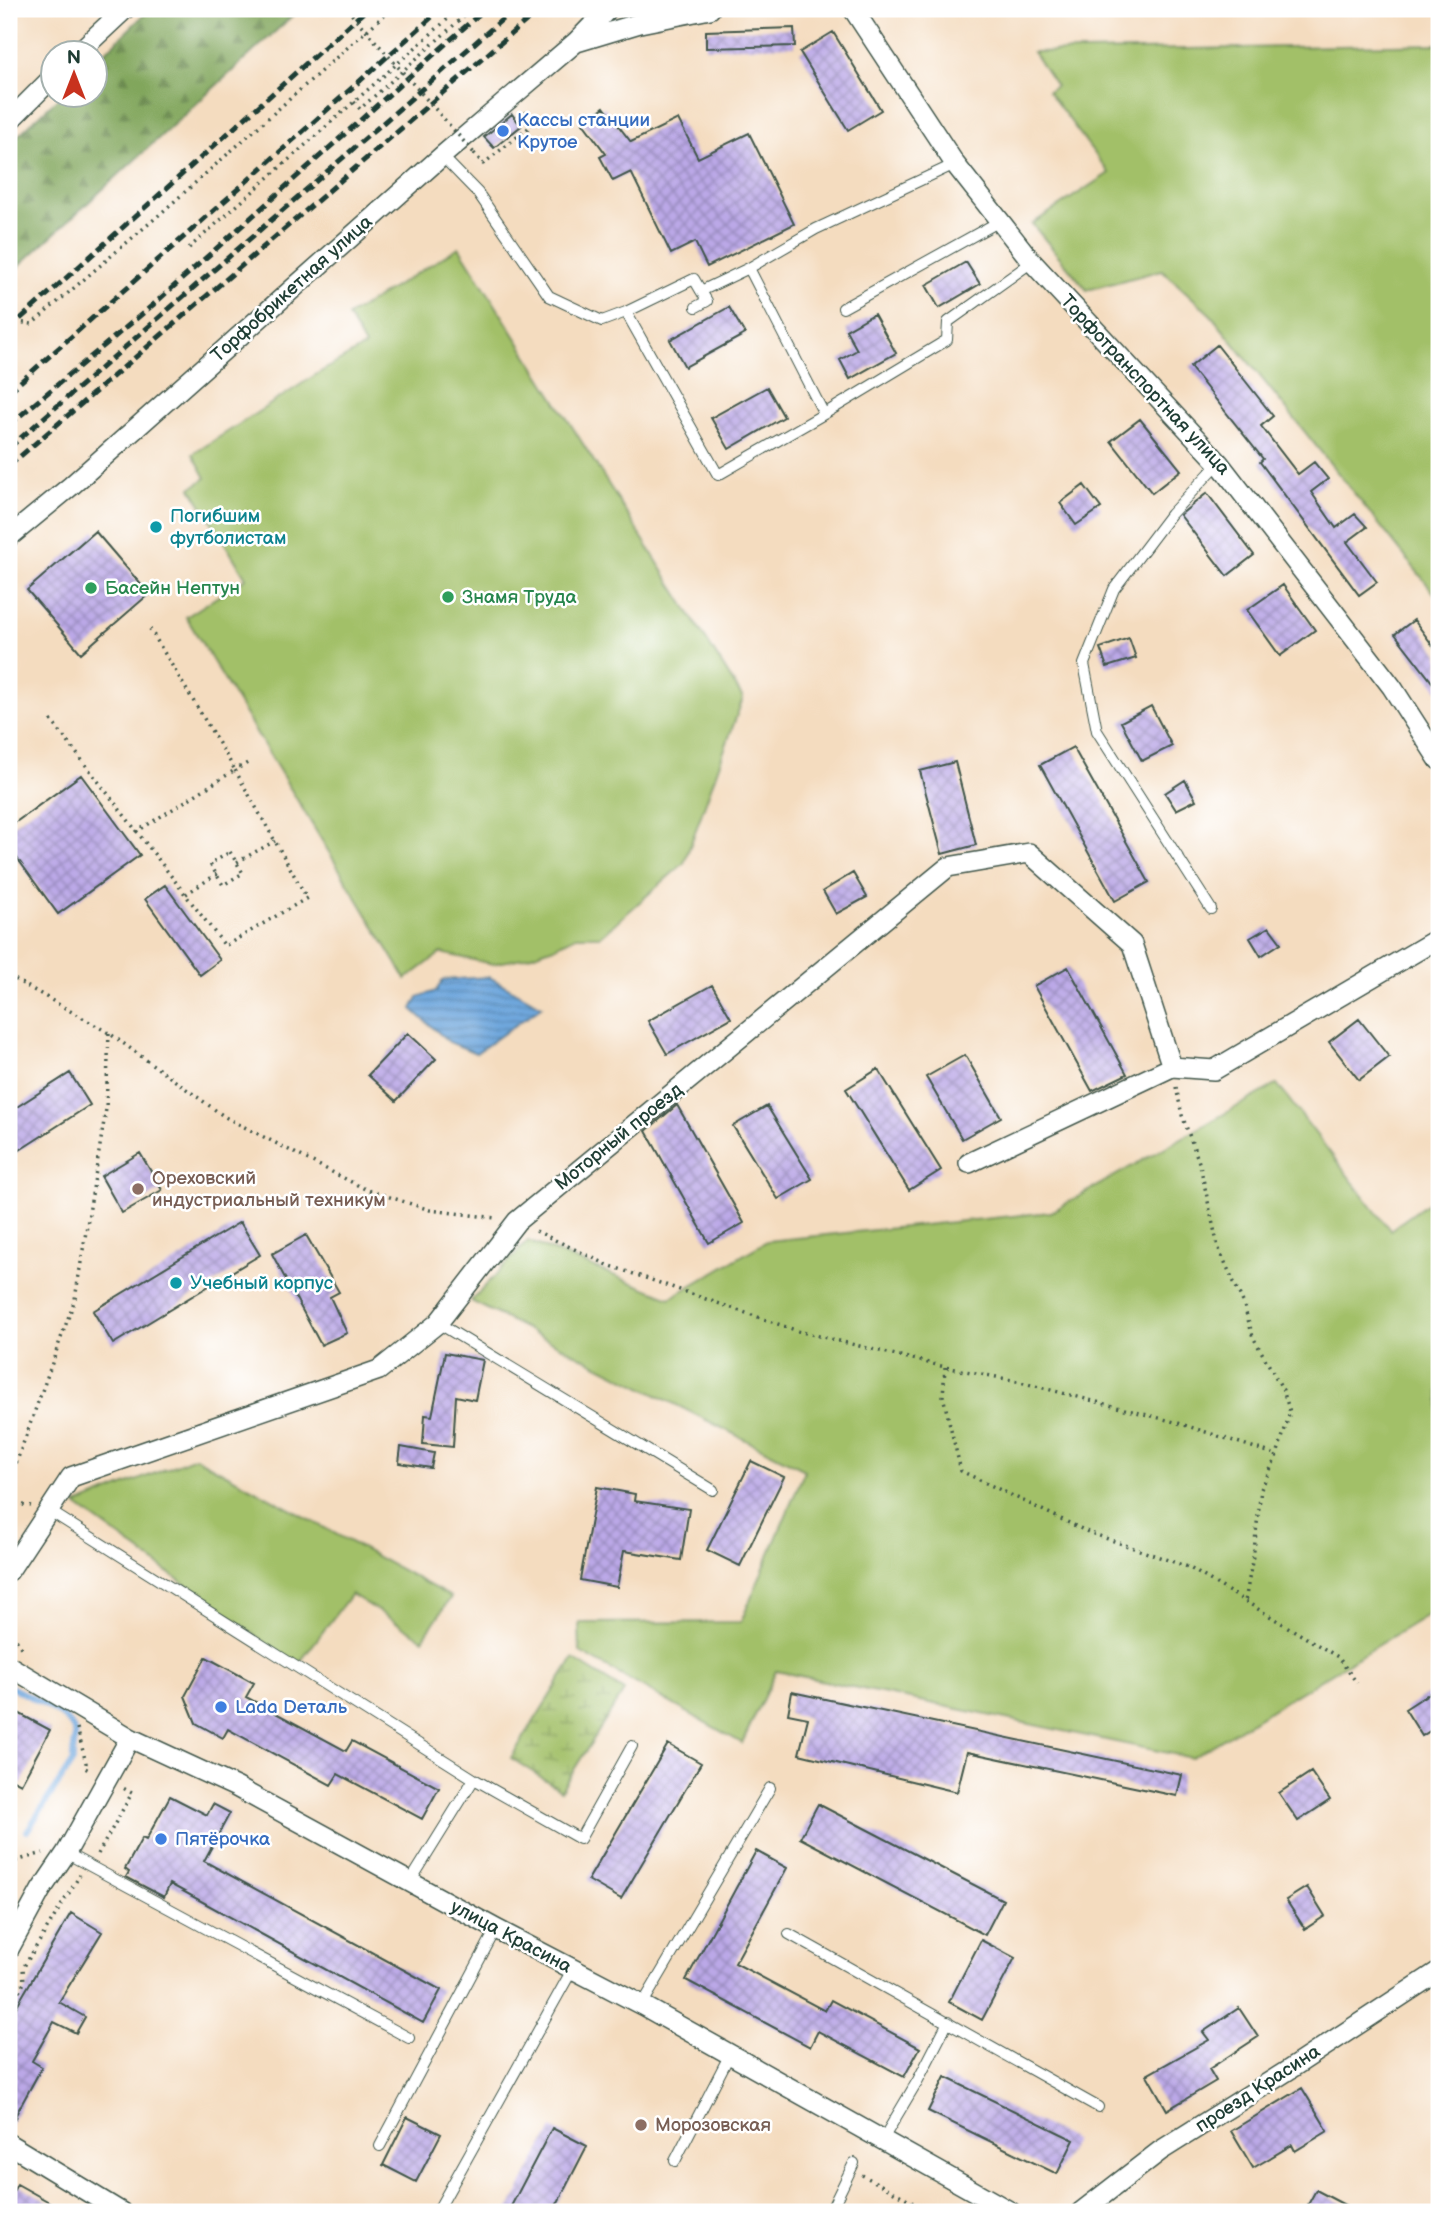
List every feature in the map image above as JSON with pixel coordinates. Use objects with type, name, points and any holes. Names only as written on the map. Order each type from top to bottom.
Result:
[{"type":"street","points":[[94,38],[125,9]]},
{"type":"street","name":"Торфобрикетная улица","points":[[9,537],[71,486],[442,156],[576,42],[608,9]]},
{"type":"street","name":"Торфобрикетная улица","points":[[576,42],[639,23],[710,9]]},
{"type":"street","name":"Торфотранспортная улица","points":[[853,9],[955,164],[1032,262],[1219,463],[1392,687],[1439,760]]},
{"type":"street","points":[[9,121],[38,92]]},
{"type":"street","name":"Моторный проезд","points":[[9,1571],[71,1477],[379,1370],[438,1323],[517,1221],[948,867],[1029,853],[1132,944],[1172,1068]]},
{"type":"street","points":[[970,1163],[1172,1068],[1214,1070],[1439,938]]},
{"type":"street","name":"улица Красина","points":[[9,1666],[130,1738],[203,1770],[642,2005],[1011,2212]]},
{"type":"street","points":[[9,1949],[130,1738]]},
{"type":"street","points":[[9,1926],[41,1890]]},
{"type":"street","name":"проезд Красина","points":[[1081,2212],[1160,2151],[1439,1971]]},
{"type":"street","points":[[9,2144],[121,2212]]},
{"type":"lane","points":[[442,156],[478,193],[550,296],[602,321],[694,279],[706,301],[695,307]]},
{"type":"lane","points":[[701,291],[750,268],[816,229],[955,164]]},
{"type":"lane","points":[[843,308],[1000,221]]},
{"type":"lane","points":[[626,312],[718,475],[947,340],[948,322],[1032,262]]},
{"type":"lane","points":[[750,268],[824,414]]},
{"type":"lane","points":[[1212,909],[1097,731],[1084,664],[1114,589],[1171,514],[1219,463]]},
{"type":"lane","points":[[438,1323],[713,1490]]},
{"type":"lane","points":[[56,1515],[474,1779],[580,1839],[632,1746]]},
{"type":"lane","points":[[410,1882],[474,1779]]},
{"type":"lane","points":[[642,2005],[771,1788]]},
{"type":"lane","points":[[66,1853],[409,2038]]},
{"type":"lane","points":[[380,2146],[496,1929]]},
{"type":"lane","points":[[789,1934],[1098,2107]]},
{"type":"lane","points":[[437,2212],[572,1969]]},
{"type":"lane","points":[[883,2139],[948,2022]]},
{"type":"lane","points":[[675,2161],[730,2054]]},
{"type":"lane","points":[[830,2212],[852,2166]]},
{"type":"path","points":[[347,9],[483,164],[527,129]]},
{"type":"path","points":[[9,321],[32,324],[391,9]]},
{"type":"path","points":[[189,248],[459,9]]},
{"type":"path","points":[[354,102],[360,109],[472,9]]},
{"type":"path","points":[[51,720],[225,946],[307,898],[235,770],[150,629]]},
{"type":"path","points":[[136,832],[251,761]]},
{"type":"path","points":[[237,862],[275,841]]},
{"type":"path","points":[[230,852],[237,862],[243,873],[223,885],[210,864],[230,852]]},
{"type":"path","points":[[185,894],[217,874]]},
{"type":"path","points":[[9,976],[109,1033],[225,1118],[365,1189],[429,1210],[517,1221],[608,1265],[798,1331],[1012,1380],[1163,1419],[1277,1455]]},
{"type":"path","points":[[9,1483],[75,1299],[106,1109],[109,1033]]},
{"type":"path","points":[[1172,1068],[1182,1115],[1200,1165],[1218,1247],[1243,1302],[1253,1337],[1283,1390],[1290,1412],[1277,1455],[1261,1489],[1245,1602]]},
{"type":"path","points":[[946,1367],[943,1396],[961,1471],[1088,1532],[1188,1567],[1338,1657],[1357,1683]]},
{"type":"path","points":[[9,1628],[27,1658]]},
{"type":"path","points":[[83,1778],[85,1768]]},
{"type":"path","points":[[9,2010],[24,1983],[23,1968],[77,1877],[91,1867],[132,1793],[107,1779]]},
{"type":"path","points":[[9,1863],[46,1852]]},
{"type":"path","points":[[9,2114],[17,2118]]},
{"type":"path","points":[[852,2166],[932,2212]]},
{"type":"green space","points":[[150,9],[300,9],[9,275],[9,144],[47,108],[108,108],[108,49]]},
{"type":"green space","points":[[1439,44],[1439,599],[1211,315],[1162,270],[1087,290],[1032,224],[1109,173],[1048,91],[1056,86],[1033,52]]},
{"type":"green space","name":"Знамя Труда","points":[[459,247],[743,698],[684,863],[601,936],[576,936],[523,958],[492,964],[441,953],[406,979],[186,617],[246,578],[191,488],[206,478],[193,454],[365,346],[348,316]]},
{"type":"green space","points":[[1277,1084],[1390,1230],[1439,1195],[1439,1608],[1192,1758],[776,1671],[742,1743],[580,1652],[579,1623],[741,1622],[805,1470],[471,1301],[528,1241],[670,1298],[767,1241],[1051,1212]]},
{"type":"green space","points":[[195,1457],[451,1597],[423,1639],[351,1594],[297,1666],[76,1505]]},
{"type":"green space","points":[[573,1659],[624,1691],[561,1790],[511,1758]]},
{"type":"water","points":[[489,977],[542,1006],[476,1053],[449,1042],[412,1009],[418,997],[436,991],[443,980]]},
{"type":"building","points":[[794,28],[795,46],[706,48],[706,31]]},
{"type":"building","points":[[833,32],[881,110],[848,130],[800,52]]},
{"type":"building","points":[[604,107],[631,142],[678,119],[698,158],[749,133],[794,224],[707,267],[695,242],[671,254],[631,172],[613,181],[600,157],[606,154],[583,123]]},
{"type":"building","name":"Кассы станции Крутое","points":[[512,114],[521,126],[494,148],[484,137]]},
{"type":"building","points":[[966,262],[980,284],[939,308],[926,285]]},
{"type":"building","points":[[729,307],[745,334],[685,367],[670,340]]},
{"type":"building","points":[[874,314],[896,353],[850,379],[840,360],[857,350],[846,330]]},
{"type":"building","points":[[1217,345],[1273,416],[1261,426],[1298,474],[1314,462],[1328,479],[1311,492],[1336,528],[1355,514],[1367,527],[1347,542],[1377,582],[1359,595],[1260,462],[1263,459],[1190,367]]},
{"type":"building","points":[[767,387],[784,417],[729,449],[711,418]]},
{"type":"building","points":[[1140,419],[1181,470],[1152,493],[1111,441]]},
{"type":"building","points":[[1084,485],[1101,508],[1076,525],[1060,503]]},
{"type":"building","points":[[1207,493],[1254,555],[1227,576],[1180,515]]},
{"type":"building","points":[[95,531],[149,594],[81,653],[27,590]]},
{"type":"building","points":[[1283,585],[1315,630],[1280,656],[1247,610]]},
{"type":"building","points":[[1414,620],[1439,654],[1439,691],[1395,634]]},
{"type":"building","points":[[1129,638],[1136,658],[1107,667],[1100,648]]},
{"type":"building","points":[[1151,706],[1172,746],[1142,761],[1121,722]]},
{"type":"building","points":[[1073,747],[1149,882],[1115,901],[1040,765]]},
{"type":"building","points":[[955,762],[976,845],[942,854],[920,771]]},
{"type":"building","points":[[81,775],[140,855],[58,914],[9,847],[9,827]]},
{"type":"building","points":[[1185,780],[1196,800],[1176,810],[1165,793]]},
{"type":"building","points":[[853,873],[867,897],[836,914],[823,891]]},
{"type":"building","points":[[165,885],[220,960],[200,975],[145,899]]},
{"type":"building","points":[[1269,927],[1281,943],[1261,956],[1250,938]]},
{"type":"building","points":[[1068,967],[1127,1074],[1092,1091],[1034,986]]},
{"type":"building","points":[[712,985],[731,1018],[667,1054],[648,1021]]},
{"type":"building","points":[[1359,1019],[1389,1057],[1359,1080],[1329,1042]]},
{"type":"building","points":[[408,1033],[436,1059],[396,1101],[368,1075]]},
{"type":"building","points":[[965,1055],[1001,1117],[962,1139],[926,1077]]},
{"type":"building","points":[[878,1069],[941,1170],[909,1190],[846,1089]]},
{"type":"building","points":[[70,1073],[90,1105],[9,1157],[9,1112]]},
{"type":"building","points":[[677,1105],[744,1223],[709,1243],[646,1131]]},
{"type":"building","points":[[767,1106],[812,1179],[778,1199],[733,1126]]},
{"type":"building","points":[[140,1153],[162,1190],[122,1213],[101,1176]]},
{"type":"building","name":"Учебный корпус","points":[[240,1222],[260,1255],[113,1344],[93,1311]]},
{"type":"building","points":[[306,1235],[339,1292],[330,1297],[347,1333],[321,1345],[272,1254]]},
{"type":"building","points":[[445,1353],[483,1360],[475,1400],[456,1396],[453,1447],[423,1444],[425,1415],[432,1416]]},
{"type":"building","points":[[401,1447],[434,1453],[431,1468],[399,1463]]},
{"type":"building","points":[[751,1461],[784,1477],[740,1566],[707,1550]]},
{"type":"building","points":[[597,1487],[635,1494],[634,1501],[689,1509],[681,1560],[624,1551],[617,1587],[580,1580]]},
{"type":"building","points":[[206,1657],[254,1683],[246,1697],[346,1751],[352,1741],[439,1788],[422,1819],[338,1774],[331,1785],[228,1729],[223,1738],[196,1723],[185,1696]]},
{"type":"building","points":[[1439,1687],[1439,1725],[1422,1736],[1405,1709]]},
{"type":"building","points":[[792,1692],[1182,1775],[1177,1796],[967,1752],[957,1792],[799,1754],[808,1718],[788,1714]]},
{"type":"building","points":[[9,1708],[50,1730],[21,1784],[9,1778]]},
{"type":"building","points":[[668,1744],[701,1763],[621,1899],[588,1880]]},
{"type":"building","points":[[1311,1772],[1330,1800],[1298,1821],[1279,1793]]},
{"type":"building","points":[[170,1796],[207,1815],[213,1804],[230,1813],[204,1861],[441,1990],[423,2023],[170,1884],[164,1897],[126,1877],[129,1872],[125,1869],[142,1838],[146,1840]]},
{"type":"building","points":[[818,1804],[1003,1900],[985,1935],[800,1838]]},
{"type":"building","points":[[756,1851],[787,1868],[735,1963],[825,2011],[831,2000],[920,2048],[904,2077],[818,2031],[810,2047],[686,1980]]},
{"type":"building","points":[[1307,1887],[1325,1916],[1305,1929],[1286,1900]]},
{"type":"building","points":[[71,1913],[102,1932],[59,2002],[85,2017],[76,2033],[54,2022],[32,2061],[42,2067],[9,2127],[9,2019]]},
{"type":"building","points":[[981,1940],[1015,1958],[982,2020],[949,2002]]},
{"type":"building","points":[[1239,2008],[1258,2037],[1209,2069],[1216,2081],[1167,2110],[1147,2075],[1209,2040],[1203,2032]]},
{"type":"building","points":[[945,2077],[1074,2140],[1057,2174],[928,2111]]},
{"type":"building","points":[[1302,2088],[1328,2131],[1295,2151],[1292,2145],[1253,2168],[1231,2131]]},
{"type":"building","points":[[407,2117],[441,2134],[416,2182],[383,2165]]},
{"type":"building","points":[[552,2128],[587,2146],[553,2212],[508,2212]]},
{"type":"building","points":[[17,2184],[67,2212],[9,2212],[9,2199]]},
{"type":"building","points":[[1316,2190],[1358,2212],[1304,2212]]},
{"type":"waterway","points":[[9,1686],[57,1713],[66,1720],[75,1734],[73,1761],[27,1831]]},
{"type":"railway","points":[[9,329],[367,9]]},
{"type":"railway","points":[[9,392],[441,9]]},
{"type":"railway","points":[[9,425],[154,304],[485,9]]},
{"type":"railway","points":[[9,448],[514,9]]},
{"type":"railway","points":[[9,466],[540,9]]},
{"type":"place","name":"Кассы станции Крутое","points":[[503,131]]},
{"type":"place","name":"Погибшим футболистам","points":[[156,527]]},
{"type":"place","name":"Басейн Нептун","points":[[91,588]]},
{"type":"place","name":"Знамя Труда","points":[[448,597]]},
{"type":"place","name":"Ореховский индустриальный техникум","points":[[138,1189]]},
{"type":"place","name":"Учебный корпус","points":[[176,1283]]},
{"type":"place","name":"Lada Dеталь","points":[[221,1707]]},
{"type":"place","name":"Пятёрочка","points":[[161,1839]]},
{"type":"place","name":"Морозовская","points":[[641,2125]]}]
